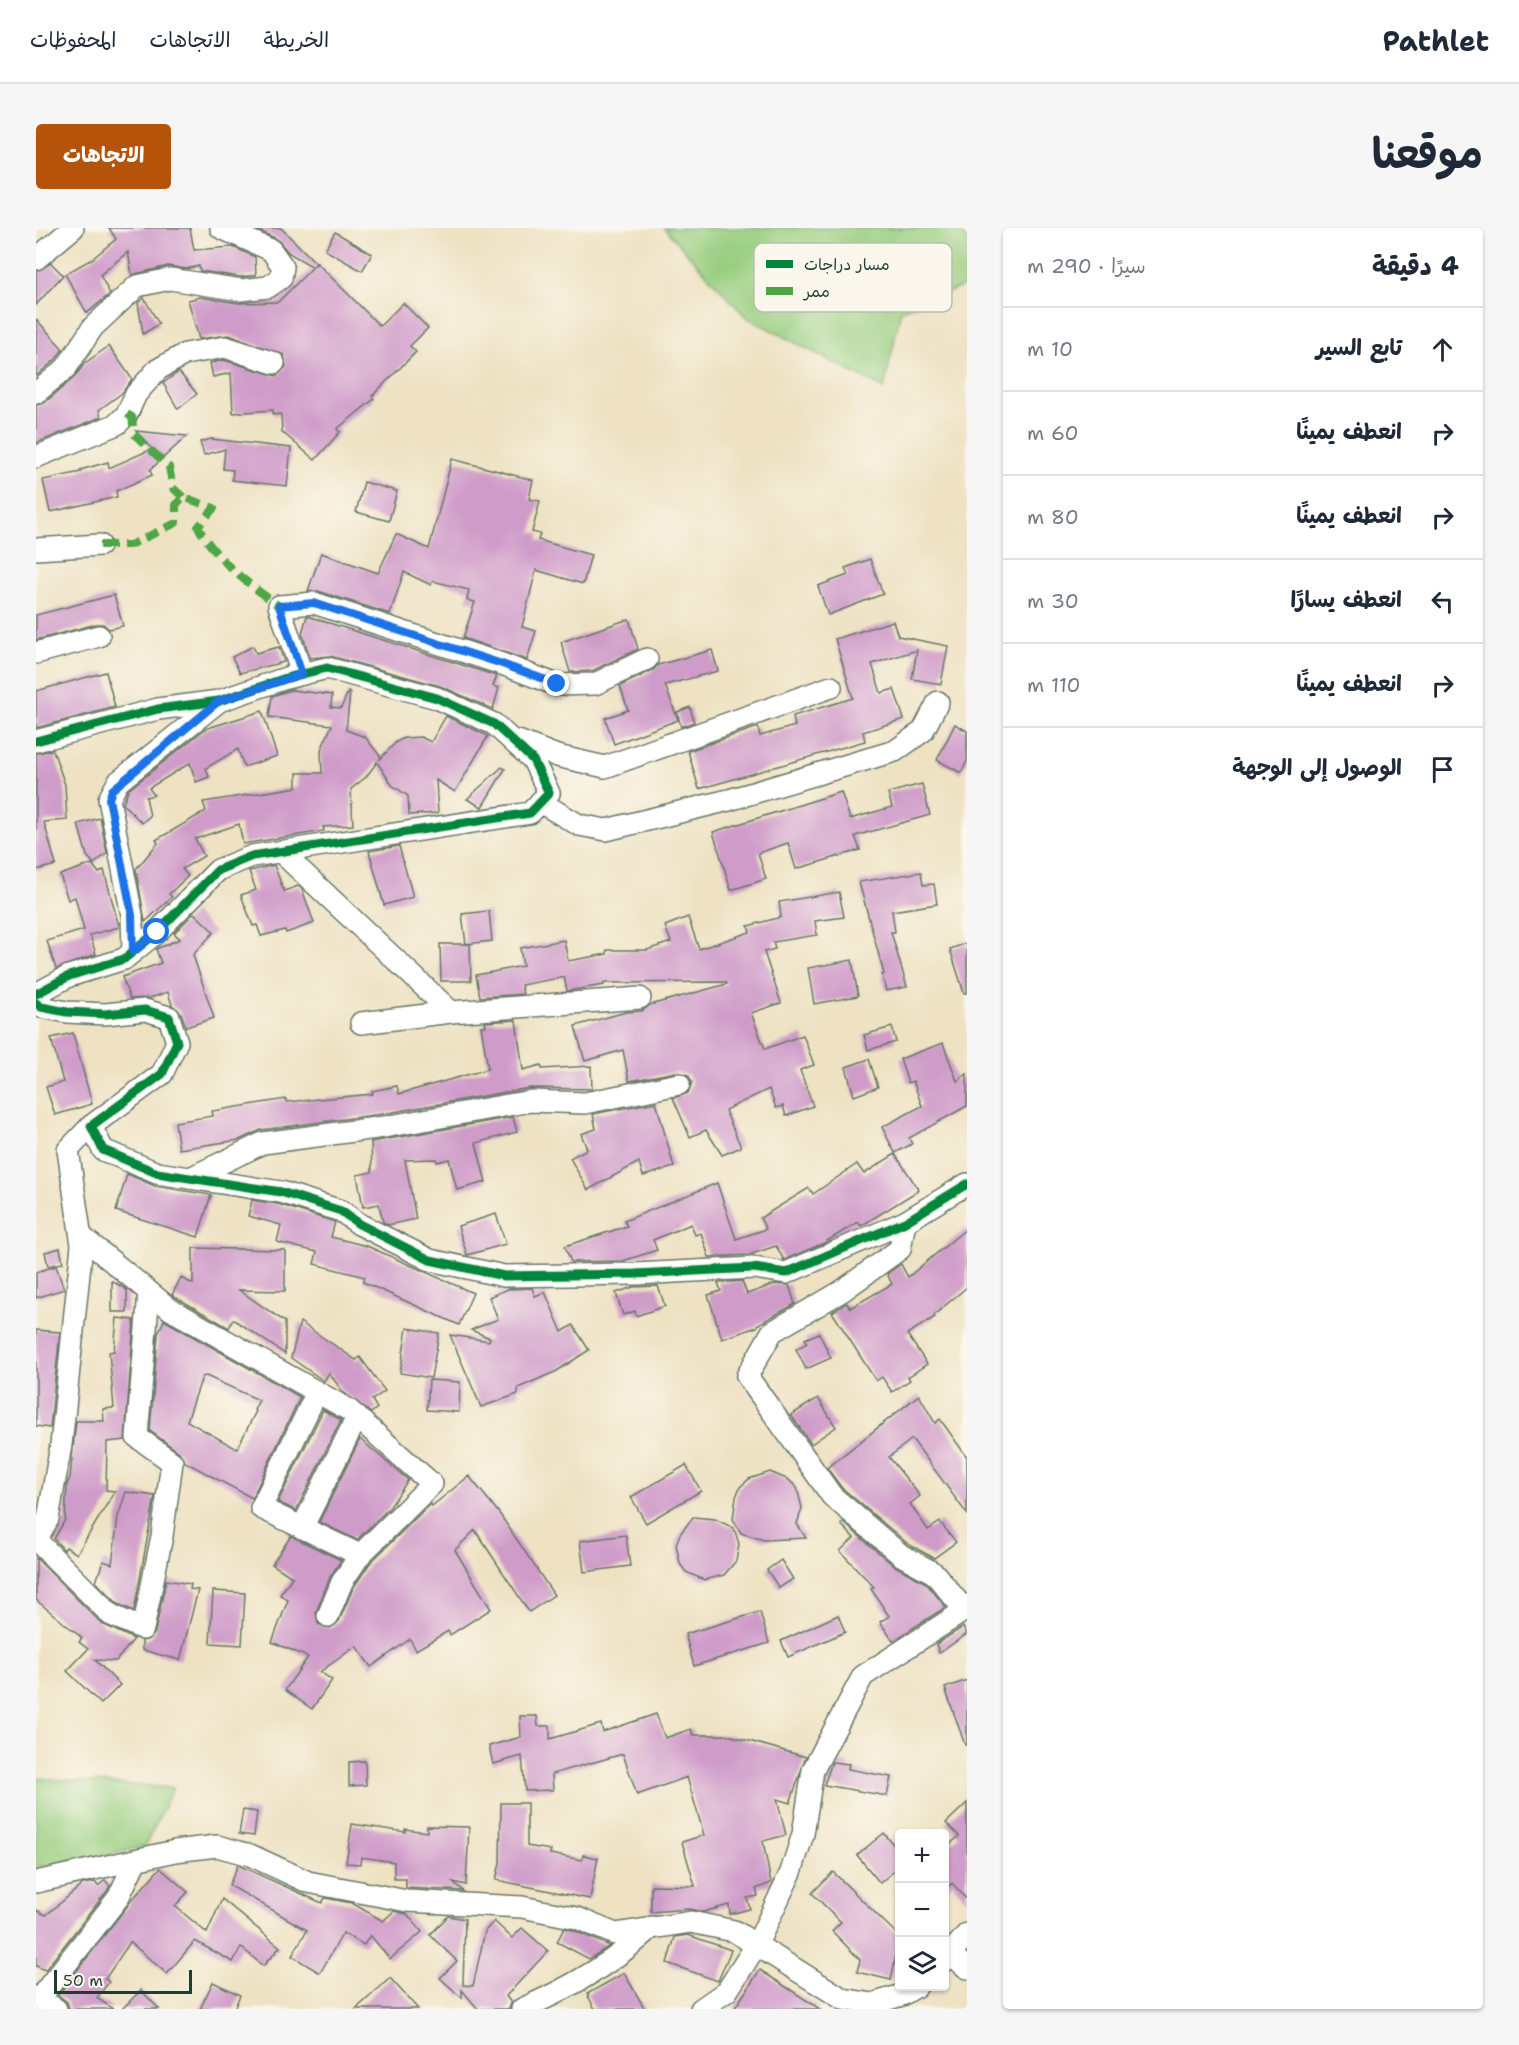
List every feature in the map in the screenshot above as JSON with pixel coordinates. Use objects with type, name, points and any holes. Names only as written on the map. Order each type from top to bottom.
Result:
[{"type":"street","points":[[36,259],[73,228]]},
{"type":"street","points":[[36,393],[66,368],[93,327],[137,286],[170,279],[241,290],[268,287],[281,278],[283,267],[271,250],[221,228]]},
{"type":"street","points":[[36,457],[117,424],[128,414],[136,394],[157,370],[185,354],[225,347],[274,363]]},
{"type":"street","points":[[36,549],[100,545]]},
{"type":"street","points":[[302,674],[279,606],[314,603],[557,684],[595,684],[647,659]]},
{"type":"street","points":[[36,653],[99,636]]},
{"type":"street","points":[[36,741],[158,709],[219,701],[327,668],[437,698],[495,724],[533,760],[549,793],[530,813],[252,856],[218,870],[157,932],[124,959],[69,976],[36,994]]},
{"type":"street","points":[[509,737],[557,756],[605,767],[831,687]]},
{"type":"street","points":[[133,952],[132,915],[109,799],[118,782],[219,701]]},
{"type":"street","points":[[540,802],[579,825],[606,830],[729,801],[895,751],[923,731],[938,702]]},
{"type":"street","points":[[281,852],[451,1012]]},
{"type":"street","points":[[361,1023],[451,1012],[640,998]]},
{"type":"street","points":[[36,1003],[41,1007],[66,1012],[105,1014],[146,1011],[169,1017],[177,1042],[162,1074],[90,1126],[68,1150],[82,1245],[61,1445],[48,1519],[36,1540],[111,1615],[142,1629],[162,1536],[172,1462],[137,1437],[149,1292]]},
{"type":"street","points":[[189,1178],[263,1143],[384,1128],[531,1101],[585,1102],[680,1084]]},
{"type":"street","points":[[90,1126],[103,1150],[157,1173],[281,1192],[331,1208],[430,1260],[504,1276],[635,1274],[754,1268],[786,1273],[905,1222],[967,1184]]},
{"type":"street","points":[[701,2009],[727,1991],[757,1944],[791,1872],[802,1834],[813,1770],[863,1676],[959,1614],[965,1607],[934,1573],[902,1555],[832,1496],[747,1376],[772,1332],[842,1291],[900,1249],[905,1222]]},
{"type":"street","points":[[81,1236],[170,1309],[357,1417],[432,1484],[360,1556],[342,1582],[328,1616]]},
{"type":"street","points":[[316,1392],[261,1508],[360,1556]]},
{"type":"street","points":[[302,1528],[357,1417]]},
{"type":"street","points":[[36,1882],[175,1851],[217,1846],[250,1856],[308,1882],[407,1901],[522,1907],[577,1918],[615,1934],[691,1922],[734,1931],[843,2000],[872,2004],[909,1991]]},
{"type":"street","points":[[56,2009],[39,1999],[118,1898],[136,1860]]},
{"type":"street","points":[[522,2009],[571,1988],[632,1946],[653,1927]]},
{"type":"street","points":[[949,1956],[967,1934]]},
{"type":"street","points":[[949,1959],[967,1968]]},
{"type":"green space","points":[[664,228],[967,228],[967,285],[952,291],[952,243],[754,243],[754,312],[901,312],[884,389],[746,317]]},
{"type":"green space","points":[[36,1778],[173,1788],[145,1846],[93,1859],[36,1867]]},
{"type":"building","points":[[109,228],[190,228],[194,250],[233,247],[255,257],[256,275],[241,277],[200,271],[199,266],[186,269],[168,266],[132,275],[128,252],[100,275],[110,294],[87,313],[65,274],[92,259],[116,239]]},
{"type":"building","points":[[253,228],[281,228],[316,263],[314,266],[317,263],[380,326],[403,303],[428,328],[410,346],[416,352],[372,396],[374,399],[337,429],[340,432],[315,460],[282,432],[281,414],[273,415],[273,410],[233,413],[231,373],[213,377],[210,363],[224,360],[276,376],[286,367],[284,355],[229,335],[199,339],[188,300],[200,297],[239,303],[278,302],[313,267],[289,253],[277,239]]},
{"type":"building","points":[[335,232],[372,254],[362,271],[325,250]]},
{"type":"building","points":[[51,263],[63,275],[36,305],[36,271]]},
{"type":"building","points":[[144,298],[159,324],[143,334],[138,303]]},
{"type":"building","points":[[36,319],[63,349],[56,359],[36,376]]},
{"type":"building","points":[[109,346],[132,379],[122,393],[99,410],[101,417],[36,443],[36,405],[44,403],[74,378],[85,363]]},
{"type":"building","points":[[179,372],[197,394],[178,409],[163,383]]},
{"type":"building","points":[[136,431],[187,436],[150,470],[152,475],[116,491],[117,497],[50,512],[43,480],[81,472],[80,470],[108,462],[109,468],[152,449]]},
{"type":"building","points":[[211,439],[291,448],[287,486],[232,480],[233,470],[223,469],[225,449],[204,455],[200,442]]},
{"type":"building","points":[[452,459],[533,480],[529,499],[540,501],[532,532],[540,534],[538,540],[591,555],[583,584],[536,570],[522,627],[536,631],[527,660],[463,638],[475,602],[467,600],[469,590],[433,581],[431,585],[404,572],[390,614],[318,591],[308,591],[321,553],[378,573],[396,534],[429,549]]},
{"type":"building","points":[[364,482],[397,491],[389,521],[356,512]]},
{"type":"building","points":[[870,559],[883,594],[828,615],[818,586],[848,575],[845,568]]},
{"type":"building","points":[[114,595],[123,626],[109,629],[103,624],[96,624],[36,640],[36,615]]},
{"type":"building","points":[[307,616],[497,676],[493,686],[499,688],[493,709],[440,686],[330,656],[310,658],[302,633]]},
{"type":"building","points":[[629,619],[638,649],[592,671],[570,672],[561,642]]},
{"type":"building","points":[[893,621],[898,636],[948,646],[941,684],[912,679],[917,650],[872,664],[881,693],[894,689],[904,719],[863,732],[865,741],[699,789],[688,751],[758,727],[760,736],[795,726],[793,716],[853,698],[835,639]]},
{"type":"building","points":[[253,646],[256,653],[279,647],[284,662],[240,673],[232,657]]},
{"type":"building","points":[[712,650],[718,671],[665,685],[678,720],[614,744],[605,718],[628,710],[620,686],[653,670],[658,665]]},
{"type":"building","points":[[106,672],[115,707],[36,728],[36,691]]},
{"type":"building","points":[[291,690],[332,695],[331,707],[341,708],[348,692],[350,693],[346,730],[365,737],[381,757],[379,760],[396,742],[404,738],[421,737],[431,742],[446,716],[488,736],[455,792],[436,780],[438,813],[409,815],[408,796],[392,785],[377,762],[366,777],[351,789],[353,825],[323,827],[324,831],[243,844],[239,824],[195,839],[204,856],[182,869],[188,876],[169,894],[172,897],[145,922],[136,869],[158,843],[156,840],[206,811],[203,802],[297,787],[297,773],[322,773],[321,750],[332,725],[269,717],[272,696]]},
{"type":"building","points":[[690,707],[694,722],[681,727],[677,712]]},
{"type":"building","points":[[262,711],[277,756],[244,767],[238,749],[206,768],[209,777],[196,782],[190,763],[149,788],[154,795],[146,797],[150,816],[142,823],[123,804],[128,790],[205,729]]},
{"type":"building","points":[[955,724],[967,731],[967,761],[961,773],[937,760]]},
{"type":"building","points":[[53,750],[65,785],[67,820],[44,822],[56,865],[36,870],[36,753]]},
{"type":"building","points":[[502,767],[505,769],[482,807],[467,799]]},
{"type":"building","points":[[922,784],[930,815],[855,836],[860,850],[796,869],[788,843],[758,853],[766,879],[731,890],[713,832],[841,792],[850,819],[892,807],[888,793]]},
{"type":"building","points":[[100,818],[107,853],[94,864],[87,856],[78,824]]},
{"type":"building","points":[[399,846],[413,897],[384,905],[369,851]]},
{"type":"building","points":[[92,864],[99,873],[104,870],[119,927],[90,935],[96,954],[56,969],[47,941],[84,930],[75,897],[68,900],[60,875]]},
{"type":"building","points":[[274,865],[284,891],[298,886],[302,889],[314,923],[286,933],[285,930],[261,936],[257,925],[253,926],[241,895],[256,890],[249,871]]},
{"type":"building","points":[[921,872],[923,885],[934,884],[937,904],[892,911],[895,932],[891,932],[907,987],[886,991],[882,975],[884,974],[859,882]]},
{"type":"building","points":[[839,892],[844,917],[815,921],[817,935],[773,942],[775,949],[764,952],[781,1003],[751,1013],[765,1049],[803,1035],[814,1065],[800,1070],[813,1106],[786,1116],[783,1106],[776,1108],[769,1089],[725,1110],[741,1147],[722,1155],[706,1130],[690,1137],[673,1098],[688,1093],[692,1082],[688,1075],[676,1072],[629,1081],[623,1050],[585,1061],[575,1026],[626,1012],[642,1011],[650,1005],[727,984],[726,982],[604,983],[604,985],[567,991],[564,977],[521,985],[523,994],[480,997],[476,975],[523,966],[520,948],[564,940],[568,961],[607,954],[607,950],[647,950],[671,942],[665,926],[688,917],[699,949],[750,932],[748,926],[781,917],[779,902]]},
{"type":"building","points":[[489,911],[492,941],[466,944],[462,914]]},
{"type":"building","points":[[194,913],[214,932],[193,955],[214,1018],[186,1027],[181,1013],[172,1005],[168,992],[150,998],[130,999],[122,977],[161,963],[156,949],[180,939],[174,933]]},
{"type":"building","points":[[967,943],[967,993],[964,993],[950,949]]},
{"type":"building","points":[[440,944],[470,944],[471,981],[441,981]]},
{"type":"building","points":[[852,960],[858,996],[814,1004],[808,968]]},
{"type":"building","points":[[516,1020],[523,1070],[541,1065],[542,1069],[591,1066],[592,1089],[529,1088],[382,1114],[261,1130],[239,1140],[179,1149],[175,1122],[213,1116],[212,1111],[286,1099],[287,1102],[373,1094],[372,1091],[397,1086],[399,1094],[488,1069],[481,1026],[486,1026],[485,1022]]},
{"type":"building","points":[[892,1027],[896,1042],[868,1050],[864,1035]]},
{"type":"building","points":[[73,1033],[92,1104],[55,1115],[46,1087],[63,1082],[51,1038]]},
{"type":"building","points":[[943,1043],[957,1081],[967,1074],[967,1106],[909,1138],[912,1144],[895,1153],[882,1127],[922,1106],[913,1081],[908,1083],[900,1059]]},
{"type":"building","points":[[869,1059],[878,1087],[854,1096],[846,1067]]},
{"type":"building","points":[[656,1102],[674,1167],[643,1176],[639,1162],[588,1190],[570,1158],[587,1149],[581,1134],[596,1129],[593,1114]]},
{"type":"building","points":[[513,1117],[517,1132],[476,1143],[486,1182],[457,1190],[449,1159],[437,1162],[436,1159],[405,1160],[416,1219],[388,1225],[383,1222],[379,1204],[363,1207],[357,1175],[372,1172],[371,1142]]},
{"type":"building","points":[[895,1154],[919,1190],[861,1226],[858,1222],[824,1243],[784,1260],[776,1246],[749,1255],[709,1257],[701,1233],[695,1235],[691,1224],[653,1240],[657,1250],[623,1261],[571,1262],[565,1246],[627,1226],[624,1221],[717,1183],[736,1239],[766,1229],[760,1218],[809,1188],[813,1194],[857,1164],[864,1174]]},
{"type":"building","points":[[127,1174],[155,1186],[211,1195],[198,1237],[116,1211]]},
{"type":"building","points":[[252,1200],[278,1204],[335,1222],[331,1237],[367,1246],[473,1293],[459,1325],[363,1282],[365,1277],[314,1264],[317,1252],[277,1242],[281,1225],[248,1216]]},
{"type":"building","points":[[496,1214],[506,1244],[467,1255],[458,1226]]},
{"type":"building","points":[[967,1228],[967,1287],[934,1315],[935,1317],[907,1334],[927,1364],[908,1377],[910,1380],[892,1392],[882,1377],[876,1381],[832,1312],[847,1303],[850,1308],[892,1284],[887,1274],[901,1264],[908,1277]]},
{"type":"building","points":[[60,1248],[63,1263],[48,1266],[45,1252]]},
{"type":"building","points":[[193,1248],[285,1250],[285,1291],[239,1290],[285,1322],[285,1354],[233,1319],[229,1328],[172,1295],[181,1278],[193,1284]]},
{"type":"building","points":[[56,1266],[64,1289],[36,1298],[36,1272]]},
{"type":"building","points":[[112,1281],[127,1290],[127,1312],[112,1312]]},
{"type":"building","points":[[742,1281],[747,1294],[775,1284],[789,1285],[795,1304],[757,1327],[722,1339],[708,1295],[721,1291],[718,1283]]},
{"type":"building","points":[[658,1286],[665,1306],[636,1316],[635,1311],[623,1315],[616,1293],[633,1287]]},
{"type":"building","points":[[532,1288],[535,1296],[545,1292],[562,1332],[573,1325],[589,1350],[557,1371],[518,1388],[518,1394],[481,1407],[450,1335],[489,1341],[490,1338],[471,1330],[498,1319],[489,1297],[508,1289]]},
{"type":"building","points":[[117,1318],[134,1320],[125,1440],[107,1442],[106,1490],[115,1491],[77,1554],[66,1547],[64,1550],[54,1539],[65,1520],[67,1485],[70,1477],[76,1421],[104,1421],[103,1409],[114,1408],[109,1352],[114,1351]]},
{"type":"building","points":[[164,1320],[300,1397],[252,1498],[185,1462],[179,1452],[150,1431],[158,1334]],"holes":[[[206,1376],[259,1400],[237,1449],[187,1421],[202,1377]]]},
{"type":"building","points":[[300,1322],[356,1360],[360,1357],[385,1391],[372,1400],[377,1408],[371,1413],[343,1392],[329,1373],[324,1381],[291,1358]]},
{"type":"building","points":[[407,1328],[439,1333],[431,1378],[400,1373]]},
{"type":"building","points":[[36,1330],[60,1332],[50,1428],[36,1426]]},
{"type":"building","points":[[819,1333],[831,1358],[806,1369],[796,1349],[807,1343],[805,1339]]},
{"type":"building","points":[[429,1380],[460,1382],[459,1412],[427,1410]]},
{"type":"building","points":[[919,1395],[935,1423],[940,1419],[967,1457],[967,1514],[912,1439],[889,1457],[920,1496],[910,1504],[928,1530],[940,1522],[956,1542],[934,1558],[908,1544],[841,1487],[827,1468]]},
{"type":"building","points":[[818,1398],[836,1427],[811,1444],[791,1415]]},
{"type":"building","points":[[323,1410],[341,1420],[296,1511],[278,1502]]},
{"type":"building","points":[[360,1439],[408,1480],[390,1507],[357,1540],[319,1522]]},
{"type":"building","points":[[686,1465],[701,1491],[646,1523],[631,1497]]},
{"type":"building","points":[[770,1472],[789,1480],[797,1488],[802,1508],[797,1524],[806,1538],[764,1540],[741,1533],[733,1519],[740,1487],[749,1479]]},
{"type":"building","points":[[469,1476],[499,1513],[554,1595],[529,1612],[475,1530],[455,1550],[491,1609],[450,1635],[448,1631],[416,1650],[410,1639],[371,1667],[356,1646],[320,1672],[332,1680],[312,1709],[285,1690],[308,1657],[272,1642],[288,1600],[280,1595],[292,1577],[272,1564],[291,1536],[341,1560],[330,1577],[316,1612],[318,1624],[330,1628],[339,1621],[353,1588],[370,1563],[430,1504],[432,1506]]},
{"type":"building","points":[[126,1492],[155,1496],[134,1611],[118,1604],[96,1582],[103,1561],[112,1564],[118,1517]]},
{"type":"building","points":[[693,1517],[715,1519],[734,1528],[739,1544],[736,1561],[724,1575],[704,1580],[686,1572],[680,1564],[676,1544],[680,1534]]},
{"type":"building","points":[[843,1522],[893,1565],[926,1583],[946,1607],[893,1641],[880,1622],[889,1616],[871,1589],[874,1587],[840,1551],[854,1538],[841,1524]]},
{"type":"building","points":[[626,1535],[630,1566],[584,1572],[580,1541]]},
{"type":"building","points":[[36,1558],[102,1624],[134,1639],[116,1661],[95,1660],[120,1685],[101,1704],[67,1671],[88,1649],[79,1642],[82,1638],[36,1600]]},
{"type":"building","points":[[781,1560],[793,1579],[779,1588],[767,1570]]},
{"type":"building","points":[[166,1580],[191,1584],[190,1589],[198,1590],[180,1660],[142,1650],[142,1641],[151,1638],[155,1632]]},
{"type":"building","points":[[213,1591],[245,1593],[242,1645],[210,1643]]},
{"type":"building","points":[[760,1612],[769,1643],[694,1666],[685,1634]]},
{"type":"building","points":[[838,1615],[845,1632],[788,1657],[781,1641]]},
{"type":"building","points":[[963,1627],[967,1634],[939,1653],[936,1644]]},
{"type":"building","points":[[967,1680],[967,1745],[965,1745],[945,1688]]},
{"type":"building","points":[[656,1714],[665,1738],[691,1729],[693,1735],[728,1735],[806,1757],[790,1803],[777,1799],[786,1835],[763,1841],[771,1883],[756,1889],[758,1896],[747,1898],[750,1909],[730,1914],[729,1905],[703,1912],[689,1909],[651,1912],[651,1885],[695,1886],[682,1842],[704,1835],[687,1777],[637,1795],[623,1754],[552,1774],[553,1790],[525,1791],[522,1756],[493,1764],[489,1746],[521,1737],[520,1716],[537,1716],[538,1726],[550,1726],[550,1739],[601,1724],[603,1732]]},
{"type":"building","points":[[365,1761],[366,1785],[349,1786],[349,1762]]},
{"type":"building","points":[[832,1762],[849,1764],[848,1769],[891,1777],[887,1796],[824,1785]]},
{"type":"building","points":[[501,1803],[527,1803],[527,1846],[551,1850],[550,1854],[582,1860],[583,1855],[598,1858],[590,1899],[496,1880],[500,1863]]},
{"type":"building","points":[[967,1803],[967,1900],[952,1883],[949,1886],[949,1845],[959,1836],[946,1823]]},
{"type":"building","points":[[243,1810],[257,1812],[254,1836],[239,1834]]},
{"type":"building","points":[[352,1824],[405,1832],[405,1829],[427,1832],[427,1826],[469,1827],[466,1885],[453,1882],[463,1891],[406,1888],[406,1879],[394,1879],[394,1862],[361,1857],[360,1864],[346,1863]]},
{"type":"building","points":[[884,1833],[895,1847],[895,1870],[880,1883],[857,1855]]},
{"type":"building","points":[[238,1865],[322,1903],[325,1898],[352,1903],[383,1921],[394,1911],[407,1914],[422,1932],[390,1959],[370,1935],[364,1945],[343,1933],[320,1973],[292,1956],[307,1930],[229,1885]]},
{"type":"building","points":[[160,1868],[188,1892],[175,1906],[207,1933],[222,1899],[280,1947],[263,1966],[241,1947],[233,1962],[195,1941],[167,1974],[130,1942],[105,1979],[109,1982],[97,1998],[113,2009],[69,2009],[67,2002],[58,1995],[131,1901]]},
{"type":"building","points":[[833,1872],[895,1932],[895,1961],[891,1980],[857,1972],[860,1960],[832,1931],[841,1922],[812,1893]]},
{"type":"building","points":[[105,1880],[110,1886],[107,1891],[45,1970],[36,1966],[36,1910],[46,1915],[83,1884],[95,1882],[98,1886]]},
{"type":"building","points":[[448,1916],[465,1919],[463,1985],[473,1986],[485,1931],[494,1921],[512,1938],[522,1928],[548,1951],[506,1996],[511,2003],[509,2009],[478,2009],[462,1990],[462,1998],[440,1978],[457,1961],[430,1935]]},
{"type":"building","points":[[564,1928],[610,1946],[589,1959],[557,1942]]},
{"type":"building","points":[[688,1935],[731,1950],[718,1981],[667,1963],[675,1937]]},
{"type":"building","points":[[760,1970],[820,2009],[734,2009]]},
{"type":"building","points":[[624,1973],[645,2009],[595,2009],[587,1994]]},
{"type":"building","points":[[390,1978],[418,2009],[356,2009]]},
{"type":"building","points":[[213,1982],[240,1995],[234,2009],[200,2009]]},
{"type":"building","points":[[141,1990],[159,2009],[122,2009]]},
{"type":"marked path","points":[[127,414],[132,417],[134,434],[169,467],[173,488],[183,497]]},
{"type":"marked path","points":[[100,545],[130,545],[176,523],[176,505],[183,497],[214,508],[198,527],[206,540],[224,562],[279,606]]},
{"type":"cycle path","points":[[36,741],[158,709],[219,701],[286,678],[327,668],[437,698],[494,724],[533,760],[549,793],[530,813],[252,856],[218,870],[157,932],[124,959],[69,976],[36,994]]},
{"type":"cycle path","points":[[36,1003],[41,1007],[67,1012],[105,1014],[145,1010],[169,1017],[177,1042],[162,1074],[91,1126],[103,1150],[157,1173],[281,1192],[341,1211],[359,1224],[430,1260],[504,1276],[635,1274],[754,1268],[786,1273],[905,1222],[967,1184]]},
{"type":"route","points":[[157,932],[133,952],[132,915],[109,799],[112,790],[118,782],[219,701],[302,674],[279,606],[314,603],[557,684]]}]
